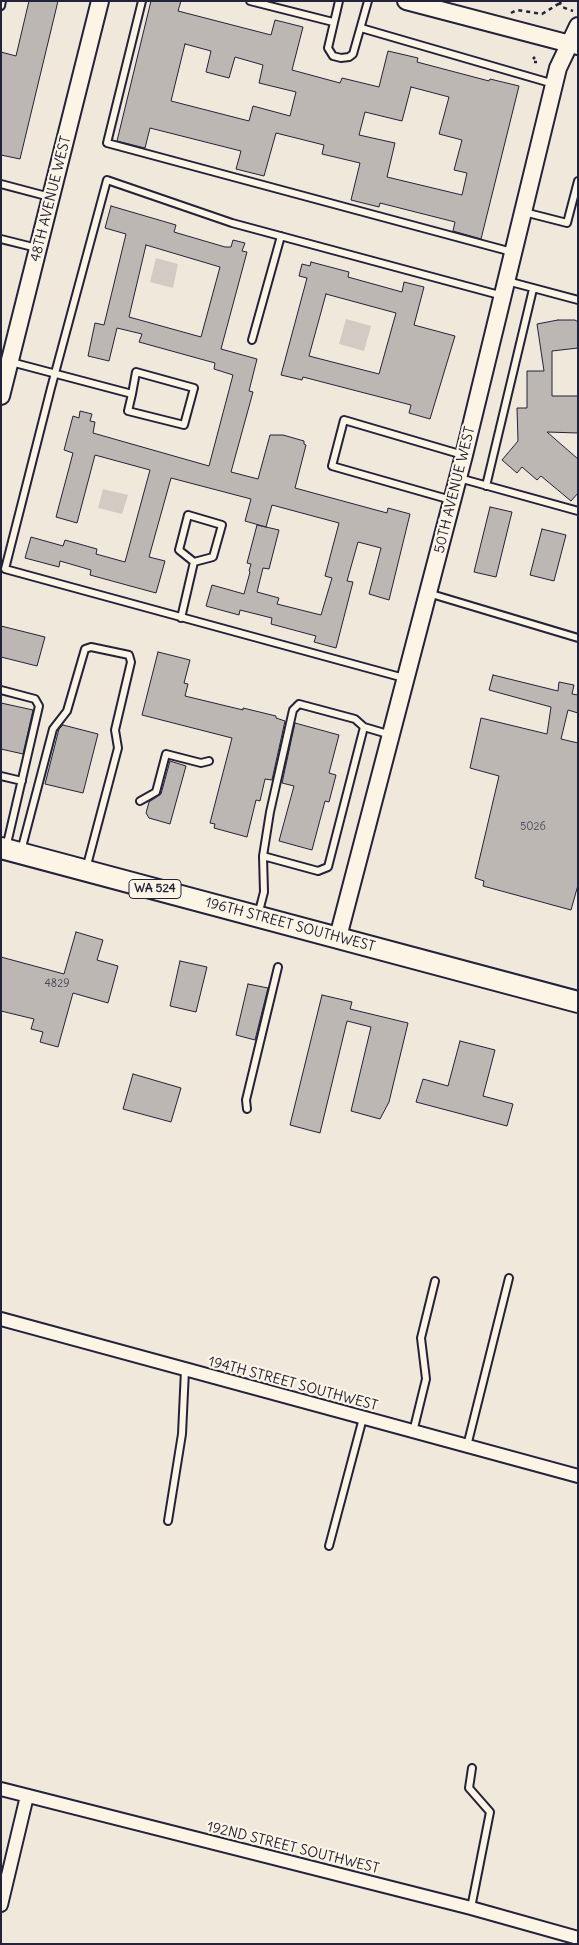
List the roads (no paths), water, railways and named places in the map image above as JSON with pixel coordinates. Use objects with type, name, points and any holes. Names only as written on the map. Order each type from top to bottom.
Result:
[{"type":"main road","name":"196TH STREET SOUTHWEST","points":[[9,850],[578,1002]]},
{"type":"street","name":"48TH AVENUE WEST","points":[[1,396],[6,366],[38,249],[100,1]]},
{"type":"street","points":[[406,1],[428,4],[574,45]]},
{"type":"street","name":"50TH AVENUE WEST","points":[[338,937],[464,456],[558,68],[574,45],[578,26]]},
{"type":"street","name":"194TH STREET SOUTHWEST","points":[[1,1318],[578,1476]]},
{"type":"street","name":"192ND STREET SOUTHWEST","points":[[1,1788],[471,1908],[578,1938]]},
{"type":"street","points":[[1,1905],[27,1796]]},
{"type":"lane","points":[[1,6],[2,1]]},
{"type":"lane","points":[[142,1],[107,143],[513,252]]},
{"type":"lane","points":[[250,1],[334,22]]},
{"type":"lane","points":[[339,1],[328,48],[332,56],[341,58],[349,57],[353,54],[368,1]]},
{"type":"lane","points":[[361,28],[554,84]]},
{"type":"lane","points":[[406,679],[4,569],[107,180],[232,223],[281,236],[505,288],[533,288],[578,300]]},
{"type":"lane","points":[[523,212],[567,223],[578,181]]},
{"type":"lane","points":[[1,184],[51,198]]},
{"type":"lane","points":[[252,340],[281,236]]},
{"type":"lane","points":[[1,239],[38,249]]},
{"type":"lane","points":[[486,486],[533,288]]},
{"type":"lane","points":[[6,366],[55,374],[132,394]]},
{"type":"lane","points":[[136,372],[194,388],[184,425],[128,411],[132,394],[136,372]]},
{"type":"lane","points":[[452,500],[332,466],[344,420],[464,456]]},
{"type":"lane","points":[[458,478],[578,511]]},
{"type":"lane","points":[[188,516],[222,525],[214,557],[194,562],[179,550],[188,516]]},
{"type":"lane","points":[[181,618],[194,562]]},
{"type":"lane","points":[[428,593],[578,638]]},
{"type":"lane","points":[[9,850],[53,729],[67,712],[85,649],[91,647],[129,655],[131,662],[114,730],[118,748],[86,870]]},
{"type":"lane","points":[[1,690],[35,699],[39,706],[9,850]]},
{"type":"lane","points":[[257,916],[264,892],[263,856],[270,812],[294,710],[300,704],[355,719],[364,727],[391,735]]},
{"type":"lane","points":[[263,856],[318,871],[328,867],[364,727]]},
{"type":"lane","points":[[140,801],[156,792],[166,754],[201,763],[210,761]]},
{"type":"lane","points":[[1,776],[22,781]]},
{"type":"lane","points":[[247,1109],[246,1100],[278,967]]},
{"type":"lane","points":[[467,1446],[509,1278]]},
{"type":"lane","points":[[413,1432],[426,1379],[421,1338],[435,1281]]},
{"type":"lane","points":[[168,1521],[182,1434],[186,1370]]},
{"type":"lane","points":[[329,1546],[363,1418]]},
{"type":"lane","points":[[471,1908],[490,1812],[469,1788],[472,1768]]}]
